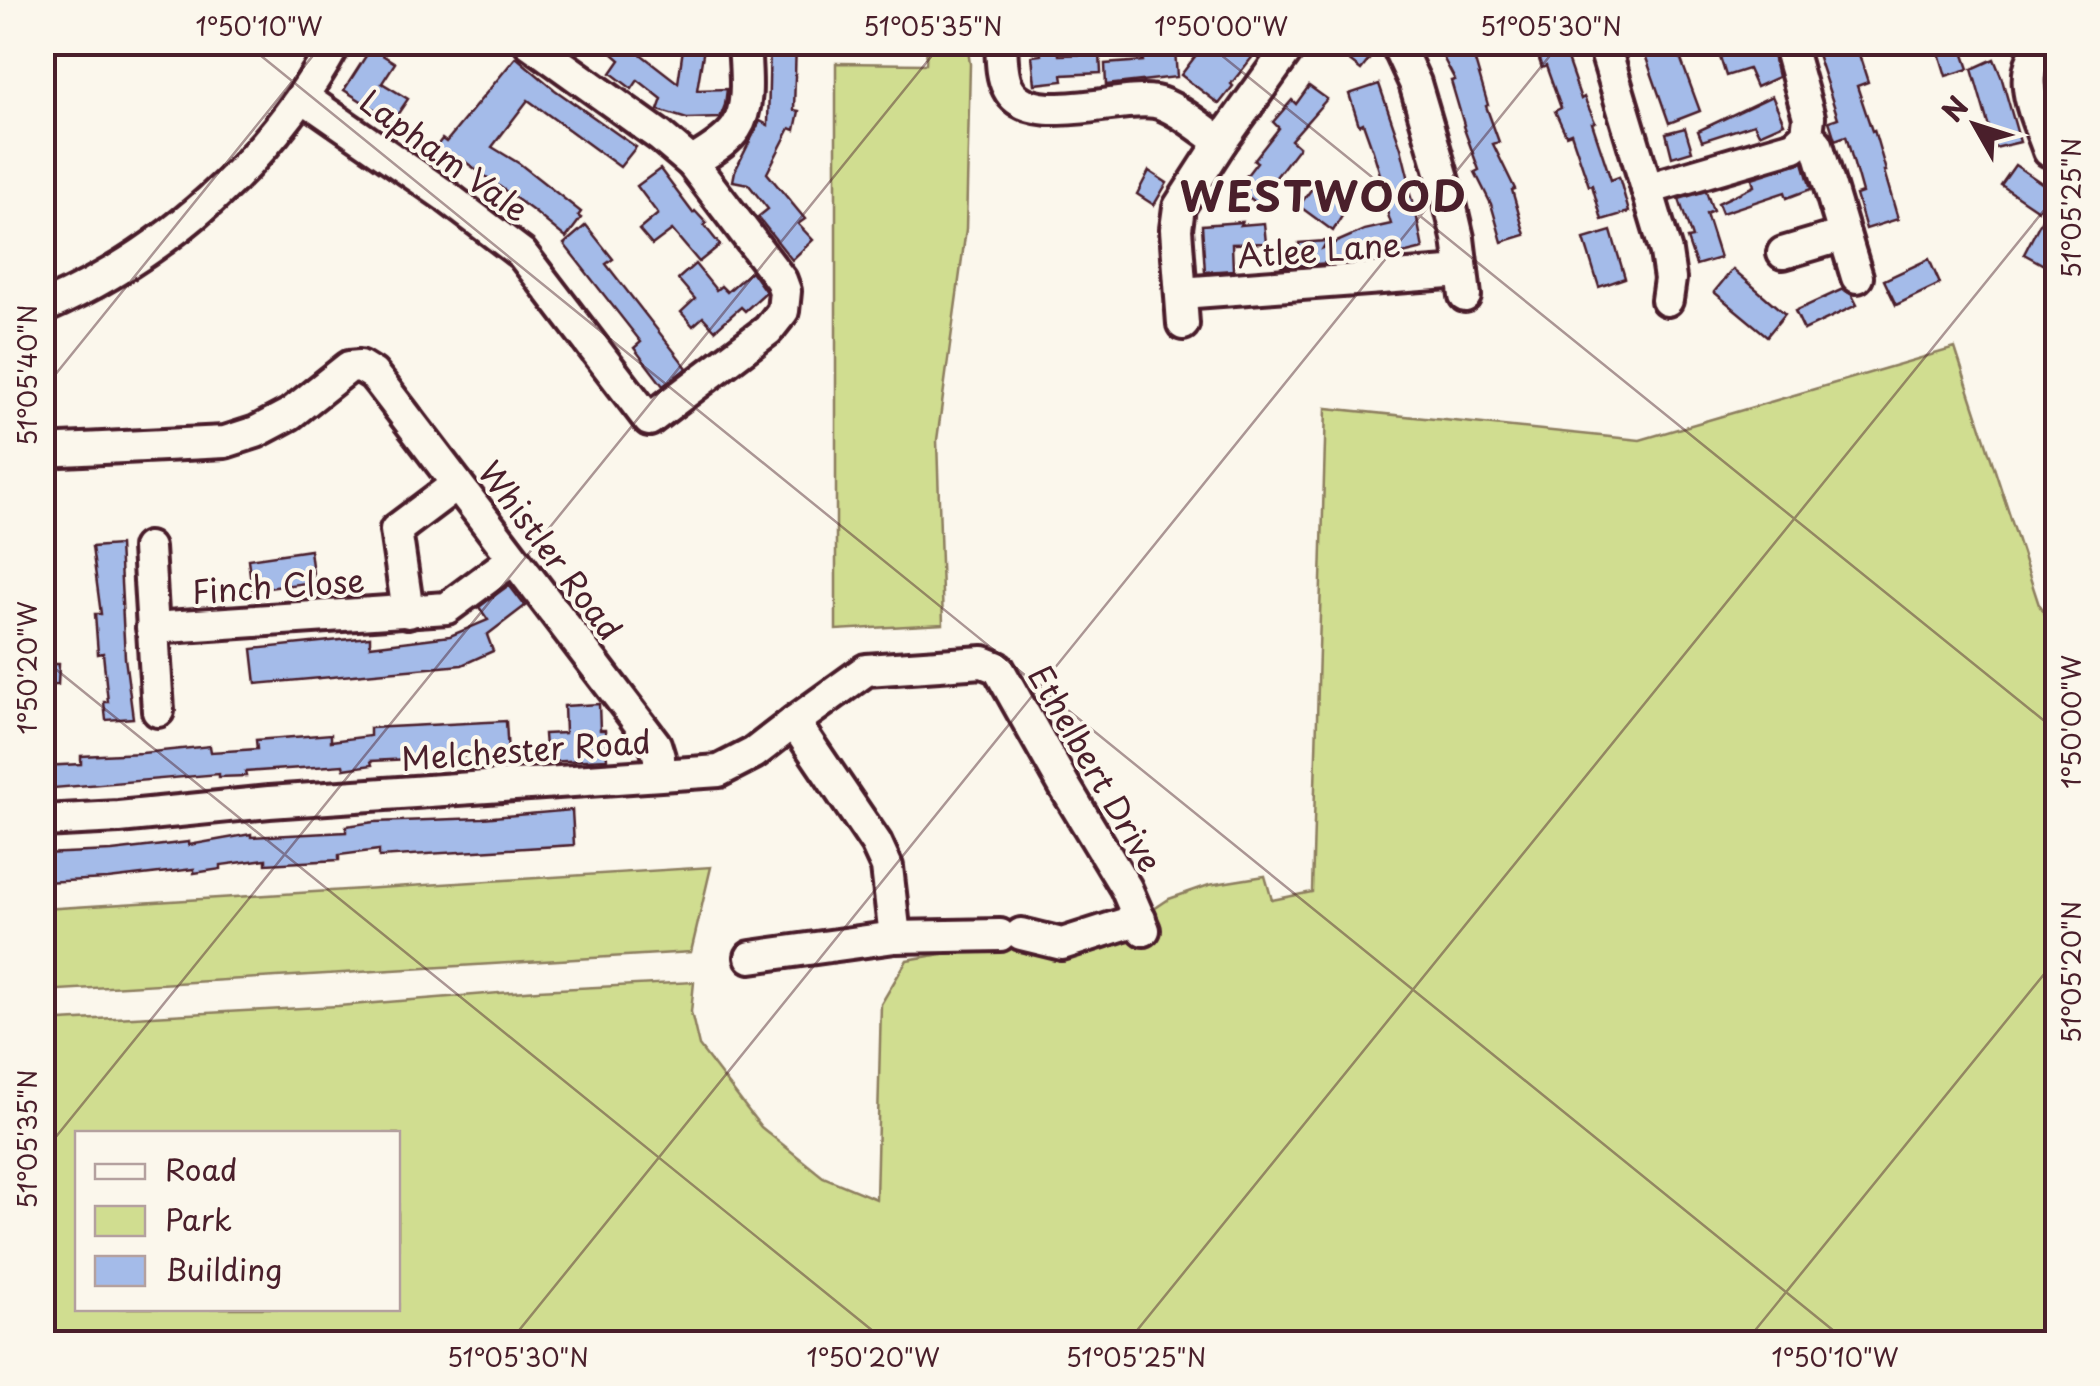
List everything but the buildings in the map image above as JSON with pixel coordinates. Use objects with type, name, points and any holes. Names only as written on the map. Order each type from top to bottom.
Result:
[{"type":"street","points":[[529,43],[692,163],[728,137],[740,120],[744,101],[744,42]]},
{"type":"street","points":[[1001,42],[1005,83],[1014,98],[1026,105],[1055,108],[1158,102],[1221,142]]},
{"type":"street","points":[[1183,324],[1176,216],[1221,142],[1293,42]]},
{"type":"street","name":"Atlee Lane","points":[[1182,294],[1464,284],[1448,195],[1415,83],[1396,42]]},
{"type":"street","points":[[1603,42],[1670,268],[1668,300]]},
{"type":"street","points":[[1647,189],[1794,146],[1807,134],[1809,117],[1788,42]]},
{"type":"street","points":[[2047,42],[2030,64],[2027,87],[2048,151]]},
{"type":"street","points":[[42,308],[105,276],[173,230],[243,169],[302,97],[326,46]]},
{"type":"street","name":"Lapham Vale","points":[[302,97],[463,208],[522,254],[649,420],[768,330],[778,320],[785,302],[785,291],[772,266],[692,163]]},
{"type":"street","points":[[1807,134],[1817,144],[1857,278]]},
{"type":"street","points":[[1783,253],[1844,235]]},
{"type":"street","name":"Whistler Road","points":[[42,451],[226,442],[290,414],[349,368],[360,366],[372,374],[656,744],[659,774]]},
{"type":"street","name":"Finch Close","points":[[408,612],[396,530],[457,484]]},
{"type":"street","name":"Finch Close","points":[[148,548],[158,711]]},
{"type":"street","name":"Finch Close","points":[[152,628],[446,608],[513,559]]},
{"type":"street","name":"Melchester Road","points":[[42,821],[719,771],[754,753],[866,670],[983,662]]},
{"type":"street","name":"Ethelbert Drive","points":[[750,957],[895,938],[1011,934],[1062,944],[1142,924],[1126,888],[998,668],[983,662]]},
{"type":"street","points":[[794,722],[888,867],[895,938]]},
{"type":"green space","points":[[927,43],[967,43],[970,64],[966,229],[937,440],[943,624],[836,630],[836,63],[926,64]]},
{"type":"green space","points":[[1955,348],[2039,605],[2057,634],[2057,1343],[1853,1344],[1849,1338],[1841,1344],[57,1343],[42,1338],[42,1022],[694,982],[691,1012],[699,1046],[761,1127],[823,1177],[876,1199],[881,1004],[907,960],[1068,932],[1124,929],[1169,899],[1209,885],[1265,876],[1272,900],[1312,892],[1326,408],[1640,440]]},
{"type":"green space","points":[[711,867],[691,952],[43,991],[43,909]]},
{"type":"district","name":"WESTWOOD","points":[[1324,194]]}]
